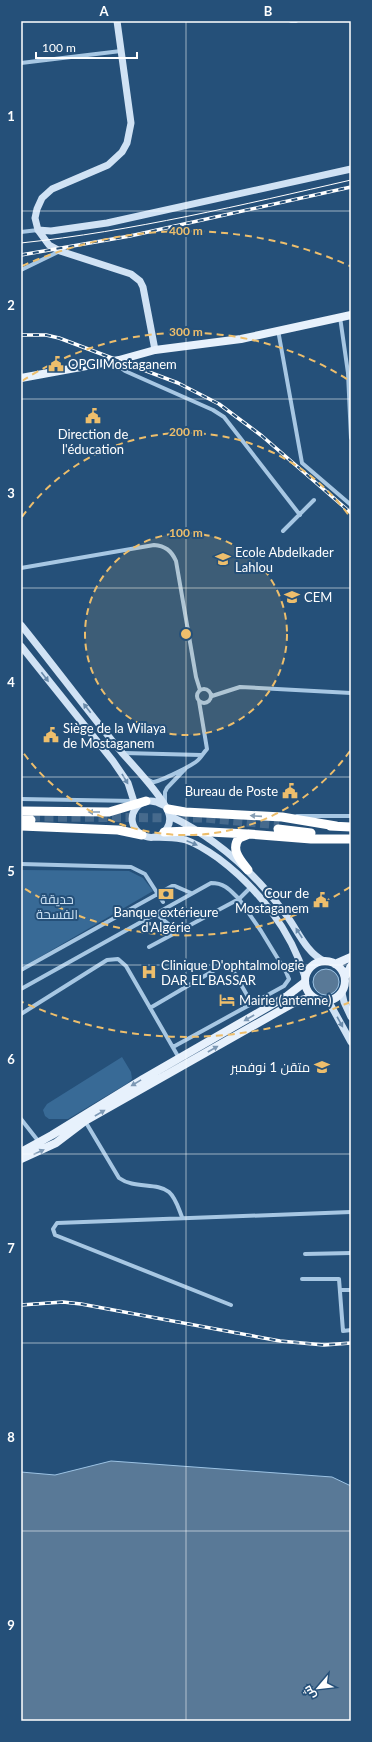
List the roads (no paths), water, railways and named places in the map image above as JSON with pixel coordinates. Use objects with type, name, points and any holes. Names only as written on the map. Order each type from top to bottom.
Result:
[{"type":"highway","points":[[21,811],[109,812],[146,801]]},
{"type":"highway","points":[[166,809],[280,824],[351,838]]},
{"type":"highway","points":[[21,817],[27,819]]},
{"type":"highway","points":[[280,824],[351,827]]},
{"type":"highway","points":[[21,826],[118,830],[142,835]]},
{"type":"highway","points":[[164,832],[249,834],[311,839],[351,838]]},
{"type":"highway","points":[[248,870],[239,858],[236,846],[239,838],[249,834]]},
{"type":"main road","points":[[117,21],[131,123],[127,143],[122,152],[108,165],[52,189],[46,194],[37,209],[36,218],[38,230],[49,245],[60,251],[131,274],[140,280],[145,292],[155,350]]},
{"type":"main road","points":[[38,230],[51,231],[107,223],[351,168]]},
{"type":"main road","points":[[21,378],[112,362],[155,350],[241,339],[340,316],[351,315]]},
{"type":"main road","points":[[21,625],[123,753],[145,778],[166,809],[170,822],[164,832],[153,837]]},
{"type":"main road","points":[[21,646],[113,761],[128,783],[135,804],[132,820],[137,831],[142,835],[180,839],[201,847],[226,864],[251,887],[282,928],[300,959],[308,992],[312,997],[320,1001],[329,1002],[339,997],[342,993],[351,966]]},
{"type":"main road","points":[[146,801],[158,801],[166,809],[220,846],[248,870],[285,912],[309,950],[318,958],[340,967],[347,978]]},
{"type":"main road","points":[[335,964],[351,957]]},
{"type":"main road","points":[[21,1152],[287,996],[305,979],[310,968],[319,962],[324,961]]},
{"type":"main road","points":[[342,993],[344,1002],[351,1017]]},
{"type":"main road","points":[[21,1159],[56,1143],[85,1122],[297,1001],[312,997]]},
{"type":"main road","points":[[329,1002],[351,1042]]},
{"type":"street","points":[[291,21],[296,21]]},
{"type":"street","points":[[21,63],[122,51]]},
{"type":"street","points":[[21,232],[38,230]]},
{"type":"street","points":[[21,270],[60,251]]},
{"type":"street","points":[[340,316],[350,373],[351,438]]},
{"type":"street","points":[[278,330],[302,463],[351,505]]},
{"type":"street","points":[[112,362],[125,371],[213,410],[224,417],[300,515]]},
{"type":"street","points":[[283,532],[314,500]]},
{"type":"street","points":[[21,568],[154,544],[168,549],[176,561],[196,677],[200,690]]},
{"type":"street","points":[[145,778],[153,782],[199,759],[207,749],[197,695],[200,690],[206,688],[211,692],[212,696]]},
{"type":"street","points":[[199,701],[203,703],[207,702],[212,696],[240,688],[351,693]]},
{"type":"street","points":[[123,753],[201,755]]},
{"type":"street","points":[[166,809],[165,792],[167,788],[184,772],[187,766]]},
{"type":"street","points":[[21,799],[135,804]]},
{"type":"street","points":[[280,824],[351,816]]},
{"type":"street","points":[[21,864],[131,867],[146,874],[163,902]]},
{"type":"street","points":[[21,989],[191,893],[211,883],[219,883],[226,886],[239,899],[262,931],[289,979],[284,986],[173,1047]]},
{"type":"street","points":[[21,970],[158,893],[175,886],[191,893]]},
{"type":"street","points":[[148,947],[239,899],[251,887]]},
{"type":"street","points":[[155,913],[177,931]]},
{"type":"street","points":[[21,1014],[111,959],[118,959],[123,962],[179,1058]]},
{"type":"street","points":[[150,1008],[225,964],[230,965],[252,1004]]},
{"type":"street","points":[[21,1119],[39,1142]]},
{"type":"street","points":[[85,1122],[119,1178],[126,1183],[160,1188],[169,1192],[173,1197],[182,1217]]},
{"type":"street","points":[[231,1305],[55,1235],[53,1229],[57,1223],[182,1217],[351,1212]]},
{"type":"street","points":[[305,1254],[351,1252]]},
{"type":"street","points":[[302,1279],[339,1279],[343,1330],[351,1330]]},
{"type":"street","points":[[340,1290],[351,1290]]},
{"type":"tunnel","points":[[31,817],[205,818],[279,825]]},
{"type":"tram line","points":[[21,243],[104,232],[146,224],[228,208],[351,180]]},
{"type":"railway","points":[[21,255],[130,236],[351,187]]},
{"type":"railway","points":[[21,335],[46,335],[59,338],[178,383],[219,404],[262,436],[351,513]]},
{"type":"railway","points":[[21,1305],[63,1302],[81,1304],[280,1341],[324,1345],[351,1343]]},
{"type":"place","name":"OPGI Mostaganem","points":[[56,364]]},
{"type":"place","name":"Direction de l'éducation","points":[[93,416]]},
{"type":"place","name":"Ecole Abdelkader Lahlou","points":[[223,559]]},
{"type":"place","name":"CEM","points":[[292,597]]},
{"type":"place","name":"Siège de la Wilaya de Mostaganem","points":[[51,735]]},
{"type":"place","name":"Bureau de Poste","points":[[290,791]]},
{"type":"place","name":"Banque extérieure d'Algérie","points":[[166,894]]},
{"type":"place","name":"Cour de Mostaganem","points":[[321,900]]},
{"type":"place","name":"Clinique D'ophtalmologie DAR EL BASSAR","points":[[149,972]]},
{"type":"place","name":"Mairie (antenne)","points":[[227,1000]]},
{"type":"place","name":"متقن 1 نوفمبر","points":[[322,1067]]},
{"type":"park label","name":"حديقة الفسحة","points":[[57,906]]}]
